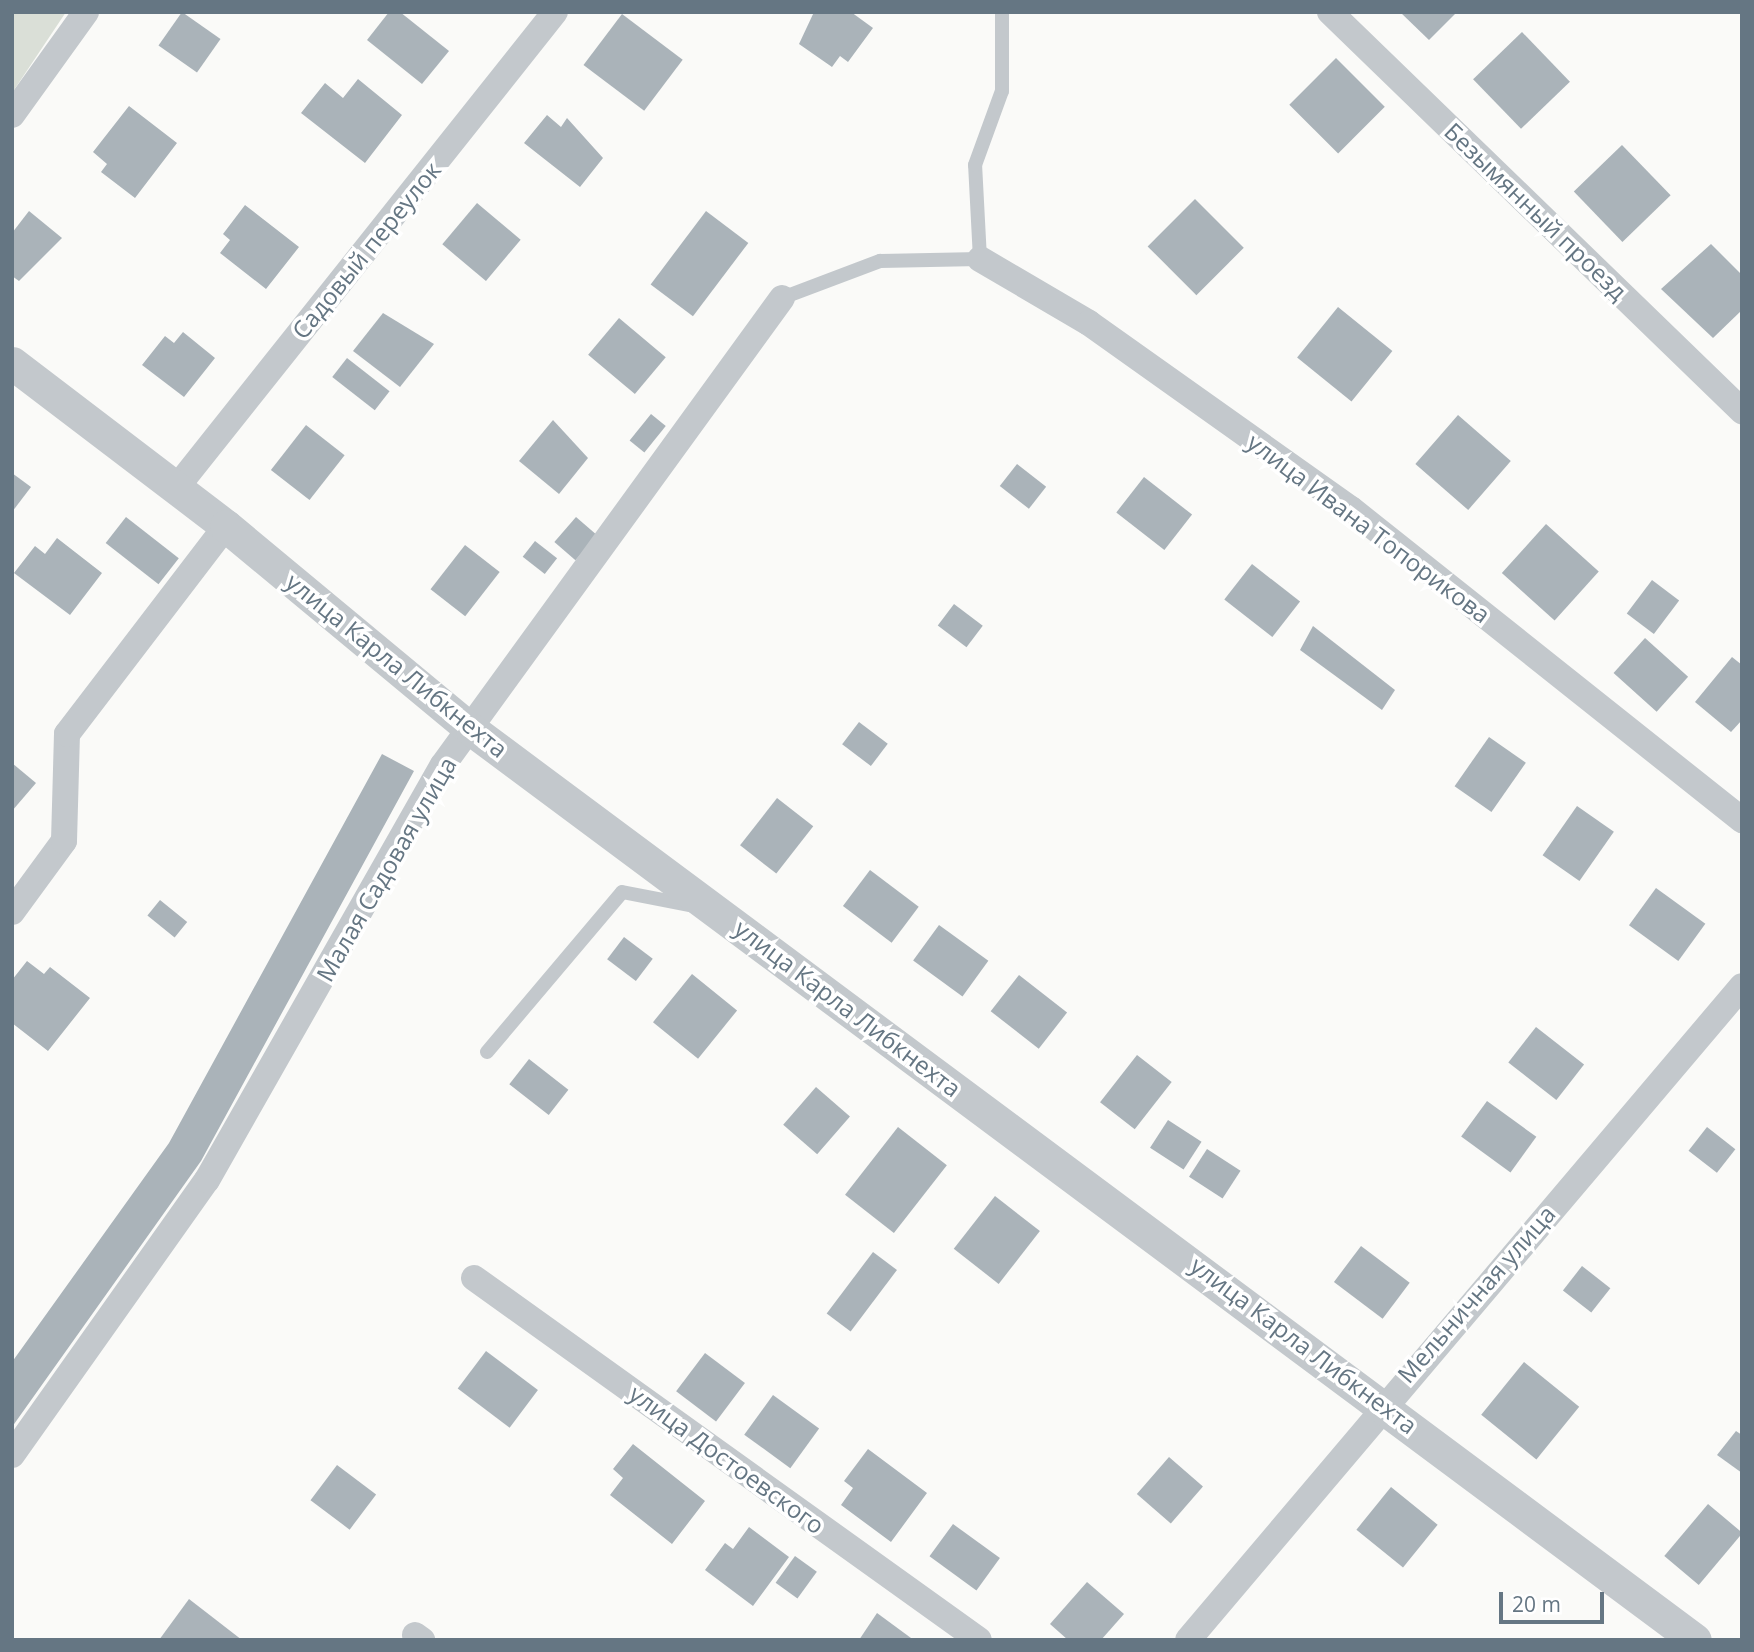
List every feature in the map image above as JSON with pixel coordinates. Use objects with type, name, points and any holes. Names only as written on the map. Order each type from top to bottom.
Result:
[{"type":"street","points":[[12,115],[86,12]]},
{"type":"street","name":"Садовый переулок","points":[[177,487],[555,12]]},
{"type":"street","name":"Безымянный проезд","points":[[1330,12],[1742,411]]},
{"type":"street","name":"улица Ивана Топорикова","points":[[980,259],[1089,323],[1351,509],[1742,820]]},
{"type":"street","name":"Малая Садовая улица","points":[[12,1455],[207,1180],[443,765],[472,730],[782,298]]},
{"type":"street","name":"улица Карла Либкнехта","points":[[12,363],[226,526],[472,730],[1382,1403],[1695,1640]]},
{"type":"street","points":[[12,912],[64,841],[66,734],[226,526]]},
{"type":"street","name":"Мельничная улица","points":[[1188,1640],[1382,1403],[1742,986]]},
{"type":"street","name":"улица Достоевского","points":[[474,1278],[979,1640]]},
{"type":"lane","points":[[782,298],[880,261],[980,259],[975,165],[1002,91],[1002,12]]},
{"type":"lane","points":[[487,1052],[622,892],[716,910]]},
{"type":"shaded area","points":[[12,12],[66,12],[12,93]]},
{"type":"building","points":[[182,12],[221,39],[197,73],[158,46]]},
{"type":"building","points":[[389,12],[400,12],[449,51],[422,84],[367,40]]},
{"type":"building","points":[[814,12],[851,12],[873,28],[848,62],[840,56],[832,67],[799,44]]},
{"type":"building","points":[[1400,12],[1457,12],[1429,40]]},
{"type":"building","points":[[622,14],[683,60],[644,111],[583,65]]},
{"type":"building","points":[[1522,32],[1570,82],[1521,129],[1473,79]]},
{"type":"building","points":[[1336,58],[1385,107],[1338,153],[1289,105]]},
{"type":"building","points":[[358,79],[402,115],[365,163],[301,113],[325,83],[343,98]]},
{"type":"building","points":[[129,106],[177,143],[135,198],[101,172],[107,164],[93,152]]},
{"type":"building","points":[[547,115],[561,127],[567,118],[603,158],[580,187],[524,143]]},
{"type":"building","points":[[1622,145],[1671,195],[1622,242],[1574,192]]},
{"type":"building","points":[[1195,199],[1244,248],[1196,295],[1148,246]]},
{"type":"building","points":[[477,203],[521,240],[486,281],[442,244]]},
{"type":"building","points":[[245,205],[299,247],[266,289],[220,253],[230,240],[223,234]]},
{"type":"building","points":[[29,211],[62,238],[19,281],[12,276],[12,233]]},
{"type":"building","points":[[706,211],[748,243],[693,316],[651,284]]},
{"type":"building","points":[[1711,244],[1742,275],[1742,310],[1713,338],[1661,289]]},
{"type":"building","points":[[1338,307],[1392,351],[1351,402],[1297,358]]},
{"type":"building","points":[[383,313],[434,344],[400,387],[353,351]]},
{"type":"building","points":[[619,318],[666,357],[635,394],[588,355]]},
{"type":"building","points":[[183,332],[215,358],[184,397],[142,365],[165,336],[174,343]]},
{"type":"building","points":[[347,358],[390,391],[375,410],[332,377]]},
{"type":"building","points":[[651,414],[666,426],[644,452],[630,440]]},
{"type":"building","points":[[1458,415],[1511,461],[1468,510],[1415,464]]},
{"type":"building","points":[[553,420],[588,458],[559,494],[519,461]]},
{"type":"building","points":[[306,425],[345,455],[310,500],[271,470]]},
{"type":"building","points":[[1017,464],[1046,487],[1029,509],[1000,486]]},
{"type":"building","points":[[12,473],[31,487],[12,512]]},
{"type":"building","points":[[1144,477],[1192,515],[1164,550],[1116,512]]},
{"type":"building","points":[[126,517],[179,558],[158,584],[106,543]]},
{"type":"building","points":[[576,517],[597,535],[575,560],[554,542]]},
{"type":"building","points":[[1546,524],[1599,572],[1555,621],[1502,573]]},
{"type":"building","points":[[57,538],[102,573],[70,615],[14,573],[35,546],[45,554]]},
{"type":"building","points":[[535,541],[557,558],[545,574],[523,557]]},
{"type":"building","points":[[465,545],[500,572],[465,616],[431,589]]},
{"type":"building","points":[[1252,564],[1300,602],[1272,637],[1224,599]]},
{"type":"building","points":[[1652,580],[1679,600],[1654,634],[1627,614]]},
{"type":"building","points":[[954,604],[983,626],[967,647],[938,626]]},
{"type":"building","points":[[1313,626],[1395,690],[1382,710],[1300,650]]},
{"type":"building","points":[[1645,638],[1688,677],[1657,712],[1614,673]]},
{"type":"building","points":[[1732,657],[1742,665],[1742,720],[1731,732],[1695,702]]},
{"type":"building","points":[[859,722],[888,744],[871,766],[842,744]]},
{"type":"building","points":[[1489,737],[1526,763],[1491,812],[1455,786]]},
{"type":"building","points":[[382,754],[414,771],[201,1161],[12,1427],[12,1362],[169,1143]]},
{"type":"building","points":[[12,763],[36,783],[12,811]]},
{"type":"building","points":[[777,798],[813,826],[776,874],[740,845]]},
{"type":"building","points":[[1577,806],[1614,832],[1579,881],[1543,855]]},
{"type":"building","points":[[870,870],[919,907],[892,943],[843,906]]},
{"type":"building","points":[[1656,888],[1705,924],[1678,961],[1629,925]]},
{"type":"building","points":[[160,900],[187,922],[175,938],[147,916]]},
{"type":"building","points":[[939,925],[988,961],[962,996],[913,961]]},
{"type":"building","points":[[624,937],[653,959],[636,981],[607,959]]},
{"type":"building","points":[[27,961],[44,974],[50,967],[90,998],[48,1051],[12,1023],[12,980]]},
{"type":"building","points":[[692,974],[737,1011],[698,1059],[653,1022]]},
{"type":"building","points":[[1019,975],[1067,1013],[1039,1049],[991,1011]]},
{"type":"building","points":[[1536,1027],[1584,1065],[1556,1100],[1508,1062]]},
{"type":"building","points":[[1137,1055],[1172,1082],[1135,1129],[1100,1102]]},
{"type":"building","points":[[529,1059],[568,1090],[549,1115],[509,1084]]},
{"type":"building","points":[[816,1087],[850,1117],[817,1154],[783,1125]]},
{"type":"building","points":[[1487,1101],[1536,1137],[1510,1172],[1461,1137]]},
{"type":"building","points":[[1168,1120],[1202,1142],[1184,1169],[1150,1148]]},
{"type":"building","points":[[898,1127],[947,1165],[894,1233],[845,1195]]},
{"type":"building","points":[[1707,1127],[1735,1149],[1717,1173],[1689,1151]]},
{"type":"building","points":[[1207,1149],[1241,1171],[1223,1198],[1189,1177]]},
{"type":"building","points":[[995,1196],[1040,1231],[999,1284],[954,1249]]},
{"type":"building","points":[[1361,1246],[1410,1283],[1383,1319],[1334,1282]]},
{"type":"building","points":[[873,1252],[897,1270],[851,1332],[827,1313]]},
{"type":"building","points":[[1582,1266],[1610,1288],[1591,1313],[1563,1290]]},
{"type":"building","points":[[486,1351],[538,1390],[510,1428],[458,1389]]},
{"type":"building","points":[[705,1353],[745,1383],[716,1421],[676,1391]]},
{"type":"building","points":[[1524,1362],[1579,1407],[1536,1460],[1481,1415]]},
{"type":"building","points":[[773,1395],[819,1429],[790,1468],[744,1435]]},
{"type":"building","points":[[1736,1431],[1742,1435],[1742,1473],[1717,1455]]},
{"type":"building","points":[[633,1444],[705,1501],[672,1544],[610,1495],[623,1478],[613,1469]]},
{"type":"building","points":[[868,1449],[927,1493],[891,1542],[841,1505],[853,1488],[844,1481]]},
{"type":"building","points":[[1169,1457],[1203,1487],[1171,1524],[1137,1494]]},
{"type":"building","points":[[337,1465],[376,1494],[350,1530],[311,1500]]},
{"type":"building","points":[[1391,1487],[1438,1525],[1403,1568],[1356,1530]]},
{"type":"building","points":[[1708,1504],[1742,1533],[1699,1585],[1664,1556]]},
{"type":"building","points":[[953,1524],[1000,1558],[976,1590],[929,1556]]},
{"type":"building","points":[[749,1527],[789,1557],[753,1606],[705,1570],[725,1543],[733,1549]]},
{"type":"building","points":[[795,1556],[817,1572],[797,1599],[776,1583]]},
{"type":"building","points":[[1087,1582],[1124,1614],[1101,1640],[1068,1640],[1050,1624]]},
{"type":"building","points":[[189,1599],[242,1640],[159,1640]]},
{"type":"building","points":[[877,1613],[911,1638],[859,1640]]}]
